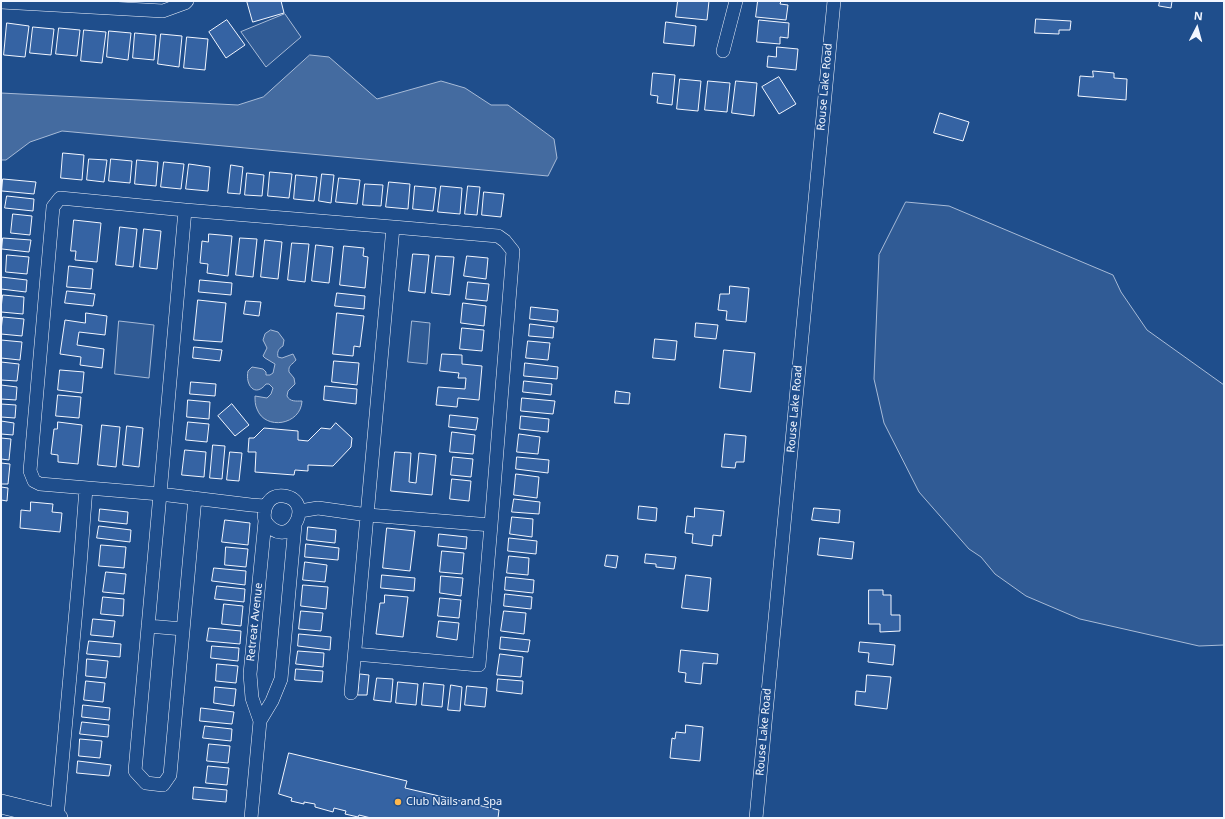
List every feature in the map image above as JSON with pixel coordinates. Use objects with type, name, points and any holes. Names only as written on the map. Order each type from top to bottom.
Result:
[{"type":"highway","points":[[1,804],[57,818]]},
{"type":"street","points":[[1,2],[163,11],[187,1]]},
{"type":"street","points":[[724,50],[736,1]]},
{"type":"street","name":"Rouse Lake Road","points":[[756,818],[834,1]]},
{"type":"street","points":[[265,506],[160,494],[40,484],[34,481],[30,471],[52,207],[60,198],[498,236],[505,241],[513,251],[479,665],[355,654]]},
{"type":"street","points":[[185,210],[135,771],[146,783],[163,785],[170,775],[195,498]]},
{"type":"street","points":[[351,694],[393,227]]},
{"type":"street","points":[[57,818],[86,488]]},
{"type":"street","points":[[283,496],[294,502],[300,511],[295,525],[289,530],[282,532],[275,531],[269,527],[263,514],[265,506],[269,501],[275,497],[283,496]]},
{"type":"street","points":[[300,511],[318,508],[368,515],[491,525]]},
{"type":"street","name":"Retreat Avenue","points":[[251,818],[260,721],[252,698],[250,674],[265,521]]},
{"type":"street","name":"Retreat Avenue","points":[[260,721],[272,701],[281,679],[295,525]]},
{"type":"street","points":[[148,626],[183,629]]},
{"type":"shaded area","points":[[285,14],[301,37],[266,67],[241,32]]},
{"type":"shaded area","points":[[310,55],[329,57],[377,99],[441,81],[465,88],[491,105],[508,105],[554,139],[557,158],[548,176],[62,131],[30,142],[6,160],[1,160],[1,93],[238,105],[263,97]]},
{"type":"shaded area","points":[[906,202],[949,206],[1113,275],[1121,292],[1147,330],[1224,385],[1224,645],[1199,646],[1080,619],[1026,596],[995,574],[981,557],[969,549],[919,492],[884,423],[874,379],[879,255]]},
{"type":"shaded area","points":[[119,321],[154,325],[149,378],[115,374]]},
{"type":"shaded area","points":[[412,321],[430,323],[427,364],[408,362]]},
{"type":"shaded area","points":[[271,330],[278,332],[284,340],[283,346],[278,351],[278,357],[282,358],[293,354],[296,360],[290,366],[289,370],[294,378],[295,384],[288,391],[287,396],[291,400],[302,401],[300,409],[296,415],[289,420],[282,422],[267,420],[261,416],[256,406],[255,396],[267,398],[271,394],[273,388],[269,384],[266,384],[262,388],[255,390],[249,385],[247,376],[248,371],[252,367],[263,369],[266,372],[266,375],[273,373],[275,364],[263,356],[267,348],[263,340],[265,334]]},
{"type":"building","points":[[247,1],[281,1],[284,13],[253,22]]},
{"type":"building","points":[[678,1],[709,1],[707,20],[676,17]]},
{"type":"building","points":[[758,1],[781,1],[780,4],[788,5],[786,20],[756,17]]},
{"type":"building","points":[[1160,1],[1172,1],[1171,8],[1159,6]]},
{"type":"building","points":[[1036,19],[1071,21],[1070,30],[1059,30],[1059,34],[1035,33]]},
{"type":"building","points":[[227,20],[245,45],[226,58],[209,32]]},
{"type":"building","points":[[759,20],[789,23],[788,38],[780,37],[780,44],[757,42]]},
{"type":"building","points":[[666,22],[696,26],[694,46],[664,43]]},
{"type":"building","points":[[7,23],[29,26],[25,57],[4,55]]},
{"type":"building","points":[[33,27],[54,29],[51,55],[30,53]]},
{"type":"building","points":[[59,28],[80,30],[77,56],[56,54]]},
{"type":"building","points":[[84,30],[106,32],[102,63],[81,61]]},
{"type":"building","points":[[109,31],[131,33],[128,60],[107,57]]},
{"type":"building","points":[[135,33],[156,35],[154,60],[133,58]]},
{"type":"building","points":[[161,34],[182,36],[179,67],[158,64]]},
{"type":"building","points":[[187,37],[208,39],[205,70],[184,68]]},
{"type":"building","points":[[777,47],[798,49],[796,70],[767,67],[768,56],[776,57]]},
{"type":"building","points":[[1093,71],[1114,73],[1114,78],[1127,79],[1126,100],[1078,96],[1080,76],[1093,77]]},
{"type":"building","points":[[653,73],[675,75],[672,105],[657,103],[658,96],[651,95]]},
{"type":"building","points":[[779,77],[796,104],[779,114],[762,87]]},
{"type":"building","points":[[680,79],[701,81],[698,111],[677,109]]},
{"type":"building","points":[[708,81],[730,83],[727,112],[705,110]]},
{"type":"building","points":[[736,81],[757,83],[754,116],[732,113]]},
{"type":"building","points":[[940,113],[969,122],[963,141],[934,133]]},
{"type":"building","points":[[63,153],[84,155],[82,180],[61,178]]},
{"type":"building","points":[[89,159],[107,160],[104,182],[87,180]]},
{"type":"building","points":[[111,159],[132,161],[130,183],[109,181]]},
{"type":"building","points":[[137,160],[158,162],[156,186],[135,184]]},
{"type":"building","points":[[164,162],[184,164],[181,189],[161,187]]},
{"type":"building","points":[[189,164],[210,167],[208,191],[186,189]]},
{"type":"building","points":[[231,165],[243,167],[240,194],[228,193]]},
{"type":"building","points":[[270,172],[292,174],[289,198],[268,196]]},
{"type":"building","points":[[247,173],[264,175],[262,196],[245,195]]},
{"type":"building","points":[[322,174],[334,175],[331,203],[319,201]]},
{"type":"building","points":[[296,175],[317,177],[314,201],[294,199]]},
{"type":"building","points":[[339,178],[360,180],[357,204],[336,202]]},
{"type":"building","points":[[3,179],[36,182],[34,194],[2,191]]},
{"type":"building","points":[[389,182],[410,184],[408,209],[386,207]]},
{"type":"building","points":[[365,184],[383,185],[381,206],[363,205]]},
{"type":"building","points":[[415,186],[436,188],[433,211],[413,209]]},
{"type":"building","points":[[441,186],[462,188],[460,214],[438,212]]},
{"type":"building","points":[[468,186],[480,187],[477,215],[465,214]]},
{"type":"building","points":[[484,192],[504,194],[501,217],[482,215]]},
{"type":"building","points":[[7,196],[34,199],[33,211],[5,208]]},
{"type":"building","points":[[13,214],[32,216],[30,235],[11,233]]},
{"type":"building","points":[[74,220],[101,223],[97,262],[75,260],[76,251],[71,251]]},
{"type":"building","points":[[120,227],[137,229],[133,267],[116,265]]},
{"type":"building","points":[[144,229],[161,231],[157,269],[140,267]]},
{"type":"building","points":[[209,234],[232,236],[228,276],[207,273],[208,264],[200,263],[202,241],[208,242]]},
{"type":"building","points":[[3,238],[31,240],[29,252],[2,249]]},
{"type":"building","points":[[240,238],[257,239],[253,277],[236,275]]},
{"type":"building","points":[[265,240],[282,242],[278,279],[261,277]]},
{"type":"building","points":[[292,243],[309,244],[305,282],[288,280]]},
{"type":"building","points":[[316,245],[333,247],[329,283],[312,281]]},
{"type":"building","points":[[344,246],[364,248],[363,256],[368,257],[365,288],[340,285]]},
{"type":"building","points":[[413,254],[429,255],[425,293],[409,291]]},
{"type":"building","points":[[7,255],[29,257],[27,274],[6,272]]},
{"type":"building","points":[[436,256],[454,257],[450,295],[432,293]]},
{"type":"building","points":[[467,256],[488,258],[486,279],[464,276]]},
{"type":"building","points":[[69,266],[93,269],[91,289],[67,287]]},
{"type":"building","points":[[1,277],[27,280],[26,292],[1,289]]},
{"type":"building","points":[[200,280],[232,283],[231,295],[199,292]]},
{"type":"building","points":[[468,282],[489,284],[487,301],[466,299]]},
{"type":"building","points":[[730,286],[749,288],[746,322],[726,320],[727,311],[718,310],[720,294],[729,294]]},
{"type":"building","points":[[67,291],[95,294],[93,306],[65,303]]},
{"type":"building","points":[[337,293],[365,296],[364,309],[335,306]]},
{"type":"building","points":[[3,295],[24,297],[23,314],[1,312]]},
{"type":"building","points":[[198,300],[226,303],[222,342],[194,340]]},
{"type":"building","points":[[246,301],[261,302],[259,316],[244,314]]},
{"type":"building","points":[[463,303],[486,306],[484,326],[461,323]]},
{"type":"building","points":[[531,307],[558,310],[557,322],[530,319]]},
{"type":"building","points":[[86,313],[107,316],[105,335],[79,332],[77,345],[104,349],[102,368],[80,365],[81,357],[60,354],[65,320],[85,323]]},
{"type":"building","points":[[337,313],[364,316],[360,347],[354,346],[353,356],[333,354]]},
{"type":"building","points":[[3,317],[24,319],[22,336],[1,334]]},
{"type":"building","points":[[696,323],[718,325],[716,339],[695,337]]},
{"type":"building","points":[[530,324],[554,327],[553,338],[529,336]]},
{"type":"building","points":[[462,328],[484,330],[482,351],[460,349]]},
{"type":"building","points":[[655,339],[677,341],[675,360],[653,358]]},
{"type":"building","points":[[1,340],[22,342],[20,360],[1,358]]},
{"type":"building","points":[[528,341],[550,343],[548,360],[526,358]]},
{"type":"building","points":[[194,347],[222,350],[220,361],[193,358]]},
{"type":"building","points":[[724,350],[755,353],[751,392],[720,388]]},
{"type":"building","points":[[442,354],[462,355],[462,364],[482,366],[479,400],[458,398],[457,407],[436,405],[438,387],[465,389],[466,378],[458,378],[459,373],[440,371]]},
{"type":"building","points":[[334,361],[359,363],[357,385],[332,382]]},
{"type":"building","points":[[1,362],[19,364],[17,381],[1,380]]},
{"type":"building","points":[[525,363],[558,367],[557,379],[524,376]]},
{"type":"building","points":[[60,370],[84,372],[82,393],[58,390]]},
{"type":"building","points":[[524,381],[552,384],[551,395],[523,392]]},
{"type":"building","points":[[191,382],[216,384],[215,396],[190,394]]},
{"type":"building","points":[[1,385],[17,387],[16,400],[1,399]]},
{"type":"building","points":[[325,386],[357,389],[356,404],[324,400]]},
{"type":"building","points":[[616,391],[630,393],[629,404],[615,403]]},
{"type":"building","points":[[58,395],[81,397],[79,418],[56,416]]},
{"type":"building","points":[[522,398],[555,401],[553,414],[521,411]]},
{"type":"building","points":[[188,400],[210,402],[209,419],[187,417]]},
{"type":"building","points":[[1,404],[16,405],[15,418],[1,417]]},
{"type":"building","points":[[232,404],[249,425],[235,436],[218,416]]},
{"type":"building","points":[[450,415],[478,418],[476,430],[449,427]]},
{"type":"building","points":[[521,416],[549,419],[548,432],[520,429]]},
{"type":"building","points":[[1,421],[14,423],[13,435],[1,434]]},
{"type":"building","points":[[58,422],[82,425],[78,464],[58,462],[58,455],[51,454],[54,429],[57,429]]},
{"type":"building","points":[[188,422],[209,424],[207,442],[186,440]]},
{"type":"building","points":[[336,423],[352,438],[351,447],[333,466],[308,465],[308,471],[295,470],[294,475],[255,472],[256,452],[248,452],[249,438],[254,438],[264,428],[298,431],[298,440],[308,441],[321,428],[330,429]]},
{"type":"building","points":[[102,425],[120,427],[116,467],[98,465]]},
{"type":"building","points":[[127,426],[143,428],[139,467],[123,465]]},
{"type":"building","points":[[452,432],[475,435],[473,454],[450,452]]},
{"type":"building","points":[[519,434],[540,437],[538,454],[517,452]]},
{"type":"building","points":[[725,434],[746,436],[744,462],[736,462],[735,468],[722,467]]},
{"type":"building","points":[[1,438],[11,439],[9,460],[1,459]]},
{"type":"building","points":[[213,445],[225,446],[222,479],[210,478]]},
{"type":"building","points":[[185,450],[206,452],[204,477],[182,475]]},
{"type":"building","points":[[230,452],[242,453],[239,481],[227,480]]},
{"type":"building","points":[[395,452],[411,453],[409,482],[416,483],[419,453],[436,455],[432,495],[391,491]]},
{"type":"building","points":[[453,457],[473,459],[471,477],[451,475]]},
{"type":"building","points":[[517,457],[549,460],[548,473],[516,469]]},
{"type":"building","points":[[1,463],[10,464],[8,484],[1,484]]},
{"type":"building","points":[[516,474],[539,477],[537,498],[514,495]]},
{"type":"building","points":[[452,479],[471,481],[469,501],[450,499]]},
{"type":"building","points":[[1,487],[8,488],[7,501],[1,500]]},
{"type":"building","points":[[514,499],[540,502],[539,514],[512,512]]},
{"type":"building","points":[[31,502],[53,504],[52,512],[62,513],[60,532],[20,528],[21,510],[30,511]]},
{"type":"building","points":[[639,506],[657,508],[656,521],[638,519]]},
{"type":"building","points":[[695,508],[724,511],[721,536],[713,535],[712,546],[692,543],[693,534],[685,533],[687,516],[694,517]]},
{"type":"building","points":[[814,508],[840,510],[839,523],[812,520]]},
{"type":"building","points":[[100,509],[128,512],[127,524],[99,521]]},
{"type":"building","points":[[512,517],[533,519],[532,537],[510,534]]},
{"type":"building","points":[[225,520],[250,523],[248,545],[222,542]]},
{"type":"building","points":[[99,526],[131,530],[130,542],[97,538]]},
{"type":"building","points":[[308,527],[336,530],[335,543],[307,540]]},
{"type":"building","points":[[387,528],[415,531],[410,571],[383,568]]},
{"type":"building","points":[[439,534],[467,537],[466,549],[438,546]]},
{"type":"building","points":[[509,538],[537,541],[536,554],[508,551]]},
{"type":"building","points":[[820,538],[854,542],[852,559],[818,555]]},
{"type":"building","points":[[306,544],[339,548],[338,560],[305,557]]},
{"type":"building","points":[[101,545],[126,547],[124,568],[99,566]]},
{"type":"building","points":[[226,547],[248,549],[246,567],[225,565]]},
{"type":"building","points":[[442,551],[464,553],[462,574],[440,572]]},
{"type":"building","points":[[646,554],[676,557],[674,569],[656,567],[656,564],[645,563]]},
{"type":"building","points":[[607,555],[618,556],[616,568],[605,566]]},
{"type":"building","points":[[509,556],[529,558],[528,575],[507,573]]},
{"type":"building","points":[[305,562],[327,565],[325,582],[303,580]]},
{"type":"building","points":[[214,568],[246,571],[245,585],[212,581]]},
{"type":"building","points":[[106,572],[126,574],[124,594],[103,592]]},
{"type":"building","points":[[382,575],[415,578],[414,591],[381,588]]},
{"type":"building","points":[[686,575],[711,578],[708,611],[682,608]]},
{"type":"building","points":[[441,576],[463,578],[461,596],[440,593]]},
{"type":"building","points":[[506,577],[534,580],[533,593],[505,590]]},
{"type":"building","points":[[303,585],[328,587],[326,609],[301,606]]},
{"type":"building","points":[[217,586],[245,589],[244,602],[215,599]]},
{"type":"building","points":[[869,590],[883,590],[883,595],[891,595],[891,615],[900,615],[900,631],[880,632],[880,624],[869,624]]},
{"type":"building","points":[[505,594],[532,597],[531,609],[504,606]]},
{"type":"building","points":[[385,595],[408,597],[403,637],[376,634],[380,603],[384,603]]},
{"type":"building","points":[[103,597],[124,599],[123,616],[101,614]]},
{"type":"building","points":[[440,598],[461,600],[459,618],[438,616]]},
{"type":"building","points":[[224,604],[243,606],[241,626],[222,624]]},
{"type":"building","points":[[301,611],[323,613],[321,631],[299,629]]},
{"type":"building","points":[[504,611],[526,613],[524,634],[501,631]]},
{"type":"building","points":[[93,619],[115,621],[113,637],[91,635]]},
{"type":"building","points":[[439,621],[459,623],[457,640],[437,637]]},
{"type":"building","points":[[209,628],[241,631],[240,644],[207,641]]},
{"type":"building","points":[[299,634],[331,637],[330,650],[298,646]]},
{"type":"building","points":[[501,637],[530,640],[528,652],[500,649]]},
{"type":"building","points":[[89,641],[121,644],[120,657],[87,654]]},
{"type":"building","points":[[860,642],[895,645],[893,665],[868,662],[869,653],[859,652]]},
{"type":"building","points":[[212,646],[239,648],[238,661],[211,658]]},
{"type":"building","points":[[681,650],[718,654],[717,664],[703,663],[701,684],[685,682],[686,673],[679,672]]},
{"type":"building","points":[[298,651],[324,653],[323,667],[296,664]]},
{"type":"building","points":[[500,654],[523,657],[521,677],[497,675]]},
{"type":"building","points":[[87,659],[108,661],[106,678],[86,676]]},
{"type":"building","points":[[217,664],[238,666],[236,683],[216,681]]},
{"type":"building","points":[[296,669],[323,671],[322,682],[295,680]]},
{"type":"building","points":[[360,674],[369,675],[367,695],[358,695]]},
{"type":"building","points":[[867,675],[891,677],[887,709],[855,705],[856,691],[865,692]]},
{"type":"building","points":[[377,678],[393,679],[391,702],[374,700]]},
{"type":"building","points":[[498,679],[523,681],[522,694],[497,691]]},
{"type":"building","points":[[86,681],[105,683],[103,702],[84,700]]},
{"type":"building","points":[[398,682],[418,684],[416,705],[396,703]]},
{"type":"building","points":[[424,683],[444,685],[442,707],[422,705]]},
{"type":"building","points":[[451,685],[462,687],[460,711],[448,710]]},
{"type":"building","points":[[467,686],[487,688],[485,707],[465,705]]},
{"type":"building","points":[[215,687],[236,689],[234,706],[214,703]]},
{"type":"building","points":[[83,705],[110,708],[109,720],[82,717]]},
{"type":"building","points":[[201,708],[234,712],[232,724],[200,721]]},
{"type":"building","points":[[82,722],[109,725],[108,737],[80,734]]},
{"type":"building","points":[[686,725],[703,727],[700,761],[670,758],[672,738],[675,739],[676,732],[685,733]]},
{"type":"building","points":[[205,726],[232,729],[231,741],[203,738]]},
{"type":"building","points":[[80,739],[102,741],[100,758],[79,756]]},
{"type":"building","points":[[209,744],[230,746],[228,763],[207,761]]},
{"type":"building","points":[[289,753],[407,781],[405,788],[499,810],[498,818],[371,818],[359,815],[358,817],[345,814],[346,811],[334,808],[333,812],[315,807],[315,804],[304,802],[304,804],[291,801],[292,798],[279,794]]},
{"type":"building","points":[[78,761],[111,765],[109,776],[77,773]]},
{"type":"building","points":[[208,766],[229,768],[227,785],[206,783]]},
{"type":"building","points":[[194,787],[227,790],[226,802],[193,799]]},
{"type":"place","name":"Club Nails and Spa","points":[[398,802]]}]
